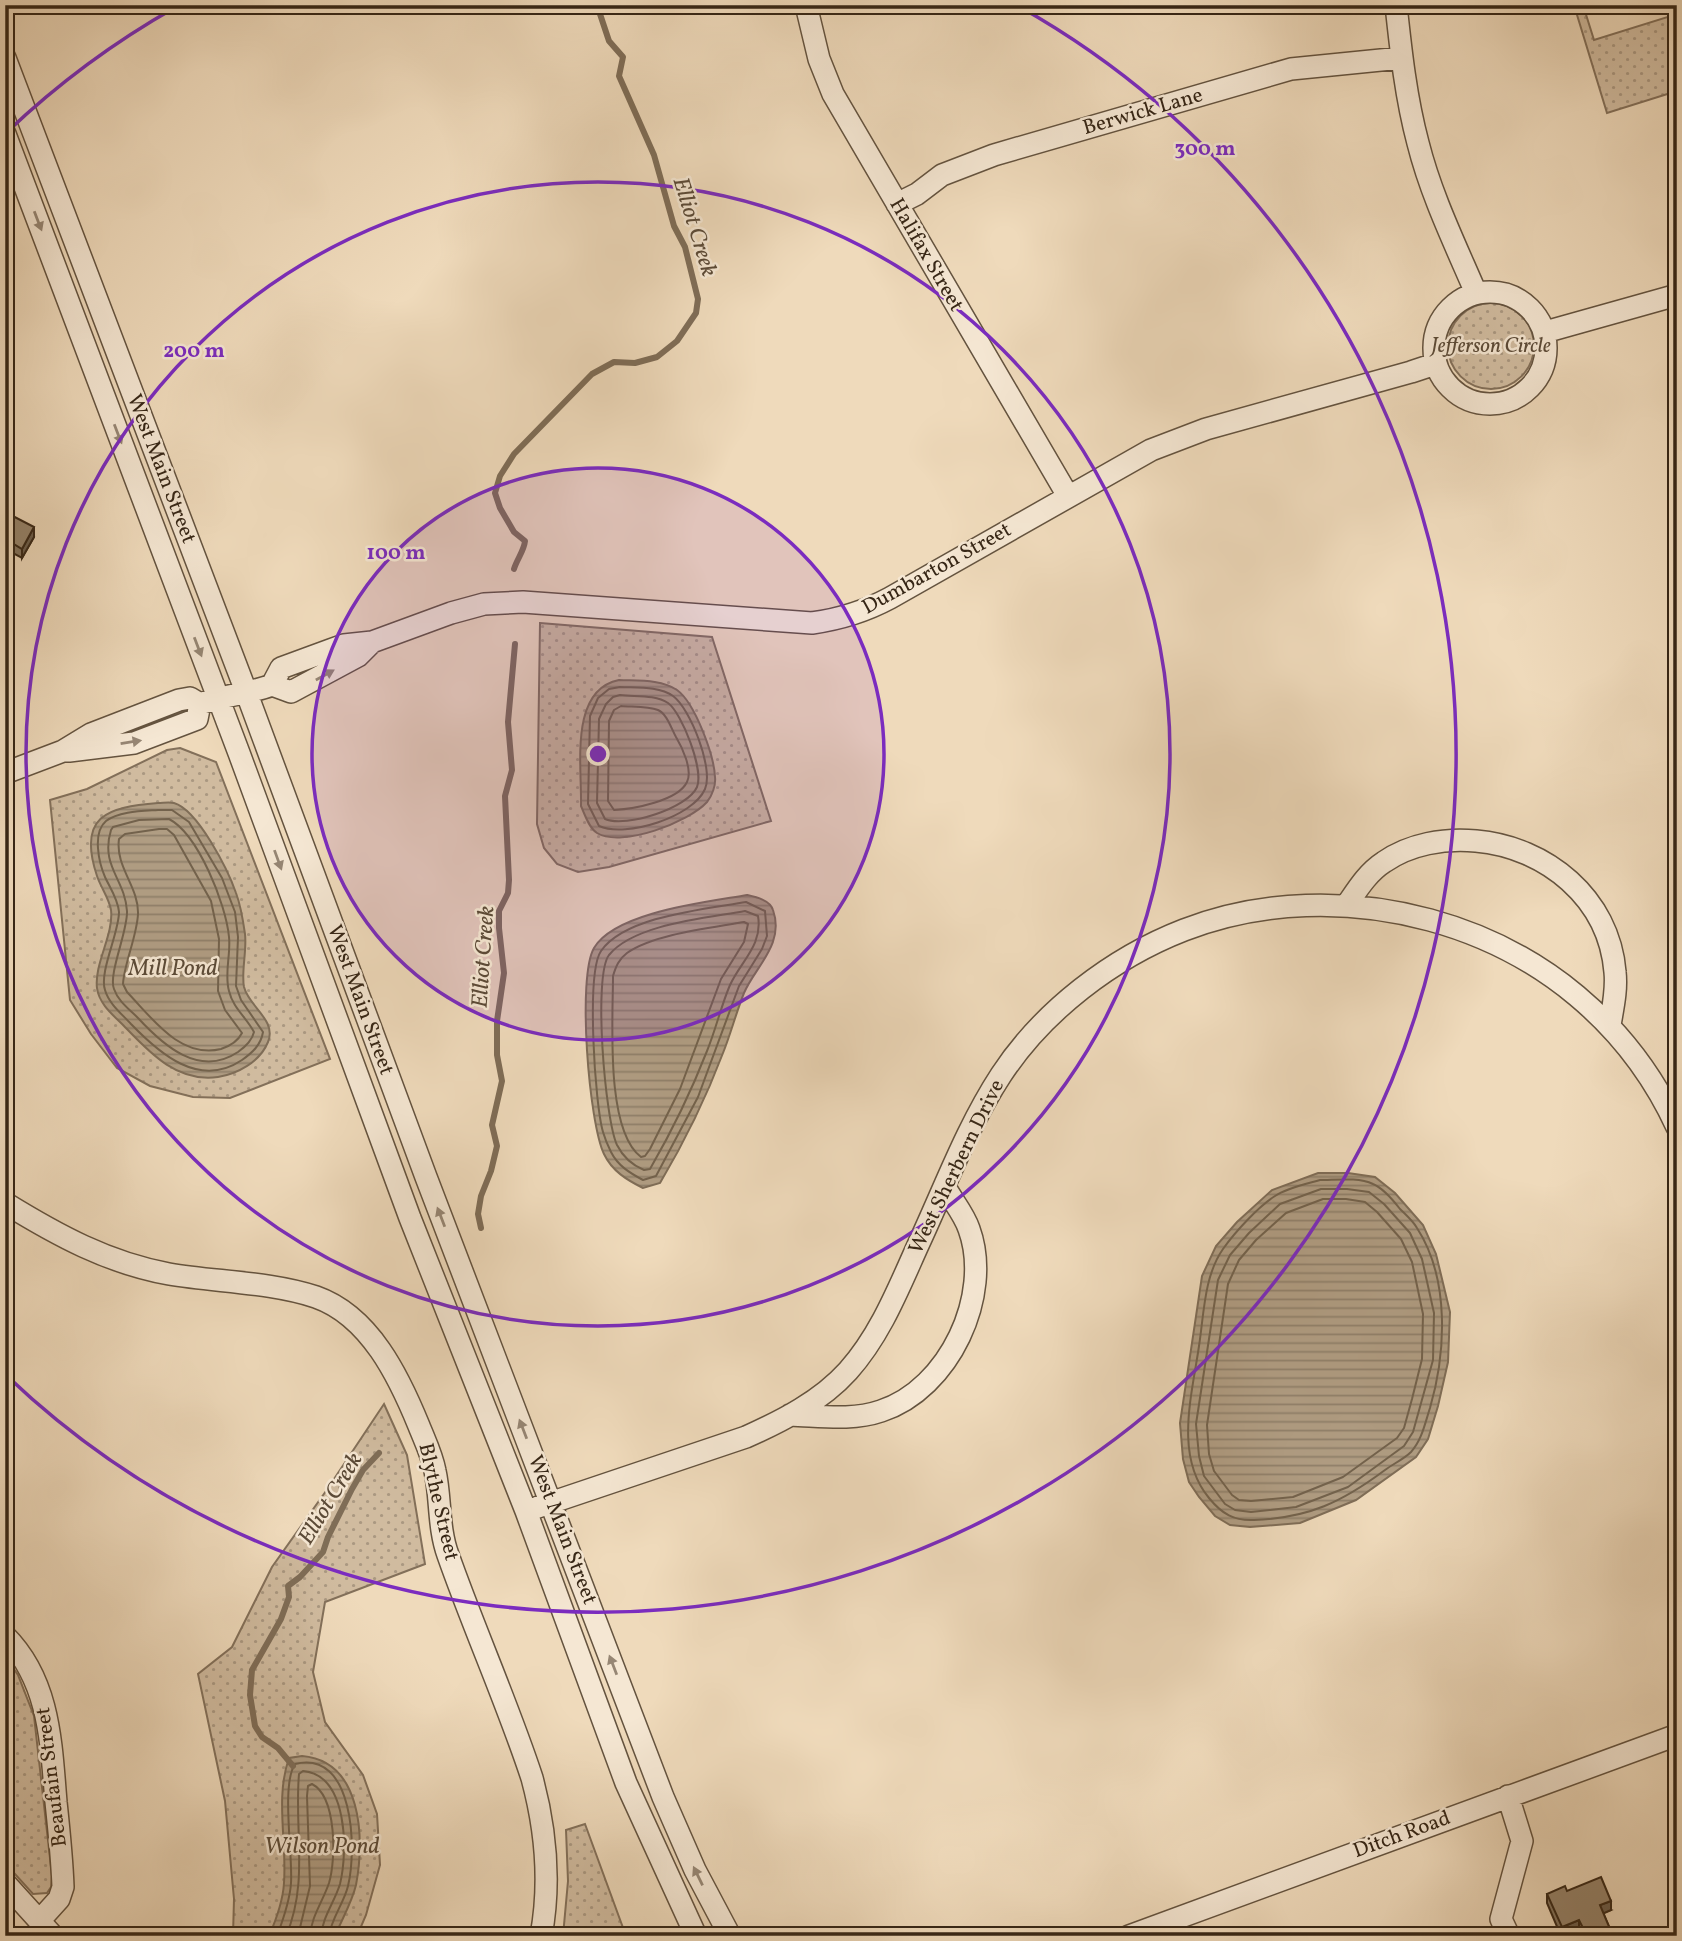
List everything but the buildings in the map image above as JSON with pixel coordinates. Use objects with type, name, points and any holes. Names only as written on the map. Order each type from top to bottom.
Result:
[{"type":"street","name":"Halifax Street","points":[[806,5],[819,59],[833,94],[1068,496]]},
{"type":"street","points":[[1396,5],[1401,58],[1418,145],[1432,190],[1476,293]]},
{"type":"street","name":"West Main Street","points":[[5,58],[224,698],[410,1218],[526,1511],[626,1783],[696,1936]]},
{"type":"street","name":"Berwick Lane","points":[[897,204],[917,194],[942,175],[994,155],[1291,69],[1401,58]]},
{"type":"street","name":"West Main Street","points":[[5,134],[14,182],[224,698],[426,1177],[663,1797],[695,1870],[730,1936]]},
{"type":"street","points":[[1499,292],[1516,298],[1529,306],[1545,332],[1545,364],[1537,381],[1518,398],[1503,404],[1481,404],[1468,400],[1450,388],[1435,364],[1434,341],[1438,327],[1447,312],[1460,300],[1476,293],[1499,292]]},
{"type":"street","points":[[1545,332],[1677,295]]},
{"type":"street","name":"Dumbarton Street","points":[[224,698],[272,685],[291,692],[358,656],[372,642],[469,608],[509,601],[780,622],[812,623],[841,619],[865,611],[890,598],[1151,450],[1196,432],[1435,364]]},
{"type":"street","points":[[5,773],[64,751],[134,743],[197,719],[224,698]]},
{"type":"street","points":[[1346,906],[1366,876],[1383,862],[1408,849],[1435,842],[1464,839],[1519,849],[1542,860],[1566,877],[1585,896],[1597,916],[1610,945],[1615,971],[1615,996],[1610,1025]]},
{"type":"street","name":"West Sherbern Drive","points":[[526,1511],[746,1437],[790,1415],[846,1373],[874,1337],[971,1128],[1001,1075],[1034,1032],[1120,961],[1165,938],[1216,918],[1265,909],[1371,907],[1455,927],[1491,942],[1526,958],[1557,980],[1610,1025],[1652,1083],[1677,1127]]},
{"type":"street","points":[[790,1415],[862,1417],[885,1410],[923,1386],[956,1347],[972,1299],[974,1250],[968,1228],[944,1187]]},
{"type":"street","name":"Blythe Street","points":[[5,1203],[84,1248],[123,1262],[168,1274],[313,1296],[338,1308],[375,1344],[403,1391],[428,1449],[436,1478],[446,1551],[534,1785],[546,1855],[541,1936]]},
{"type":"street","name":"Beaufain Street","points":[[5,1636],[23,1659],[42,1695],[51,1738],[64,1887],[47,1928],[5,1883]]},
{"type":"street","name":"Ditch Road","points":[[1129,1936],[1677,1735]]},
{"type":"street","points":[[1508,1796],[1522,1841],[1501,1919],[1508,1936]]},
{"type":"green space","points":[[1574,5],[1583,5],[1594,40],[1677,14],[1677,91],[1607,113]]},
{"type":"green space","name":"Jefferson Circle","points":[[1483,303],[1499,303],[1522,315],[1531,329],[1534,346],[1531,363],[1522,377],[1499,389],[1483,389],[1467,382],[1455,370],[1448,354],[1448,338],[1455,322],[1467,310]]},
{"type":"green space","points":[[540,623],[712,637],[771,821],[609,867],[578,872],[557,864],[544,848],[537,824]]},
{"type":"green space","points":[[180,748],[216,762],[330,1059],[230,1098],[193,1097],[150,1086],[117,1068],[70,1000],[50,800],[87,789],[167,750]]},
{"type":"green space","points":[[384,1404],[407,1455],[425,1564],[325,1602],[313,1672],[325,1722],[363,1775],[377,1814],[380,1865],[366,1915],[357,1936],[233,1936],[234,1899],[225,1801],[198,1674],[232,1647],[272,1567]]},
{"type":"green space","points":[[5,1656],[18,1675],[34,1716],[52,1876],[51,1887],[47,1893],[33,1894],[5,1863]]},
{"type":"green space","points":[[585,1824],[626,1936],[563,1936],[568,1881],[566,1830]]},
{"type":"water","points":[[619,680],[664,684],[671,686],[684,697],[702,730],[714,767],[715,780],[707,802],[671,825],[638,835],[608,837],[594,831],[581,806],[580,751],[585,714],[592,698],[603,687]]},
{"type":"water","name":"Mill Pond","points":[[158,803],[174,803],[193,817],[226,870],[241,908],[245,941],[244,987],[269,1027],[268,1042],[254,1061],[240,1070],[218,1077],[190,1075],[165,1064],[111,1013],[98,994],[97,979],[110,929],[111,910],[92,856],[91,840],[94,828],[101,818],[111,812]]},
{"type":"water","points":[[747,895],[769,904],[773,910],[776,922],[772,944],[744,993],[716,1070],[678,1151],[660,1183],[643,1188],[611,1165],[604,1154],[594,1113],[587,1050],[586,988],[594,948],[605,936],[641,917],[687,905]]},
{"type":"water","points":[[1318,1173],[1348,1173],[1375,1177],[1395,1193],[1423,1225],[1436,1254],[1450,1312],[1448,1362],[1438,1406],[1428,1439],[1416,1457],[1356,1500],[1300,1523],[1250,1527],[1230,1525],[1215,1516],[1199,1497],[1189,1482],[1183,1459],[1180,1423],[1202,1276],[1216,1246],[1237,1222],[1272,1190]]},
{"type":"water","name":"Wilson Pond","points":[[302,1756],[322,1761],[337,1772],[348,1787],[359,1825],[356,1885],[335,1936],[269,1936],[279,1910],[284,1883],[282,1804],[285,1773],[289,1758]]},
{"type":"waterway","name":"Elliot Creek","points":[[514,569],[525,541],[514,532],[495,493],[500,476],[514,454],[592,374],[614,362],[635,363],[657,357],[677,341],[696,313],[698,299],[685,247],[674,226],[654,155],[619,76],[623,57],[609,41],[597,5]]},
{"type":"waterway","name":"Elliot Creek","points":[[481,1228],[478,1214],[497,1146],[492,1125],[502,1081],[497,1055],[497,1021],[504,973],[499,911],[508,893],[509,880],[505,796],[512,770],[508,722],[515,644]]},
{"type":"waterway","name":"Elliot Creek","points":[[293,1766],[278,1748],[262,1737],[255,1726],[250,1695],[252,1670],[281,1619],[289,1597],[288,1586],[323,1552],[352,1489],[363,1470],[379,1453]]}]
